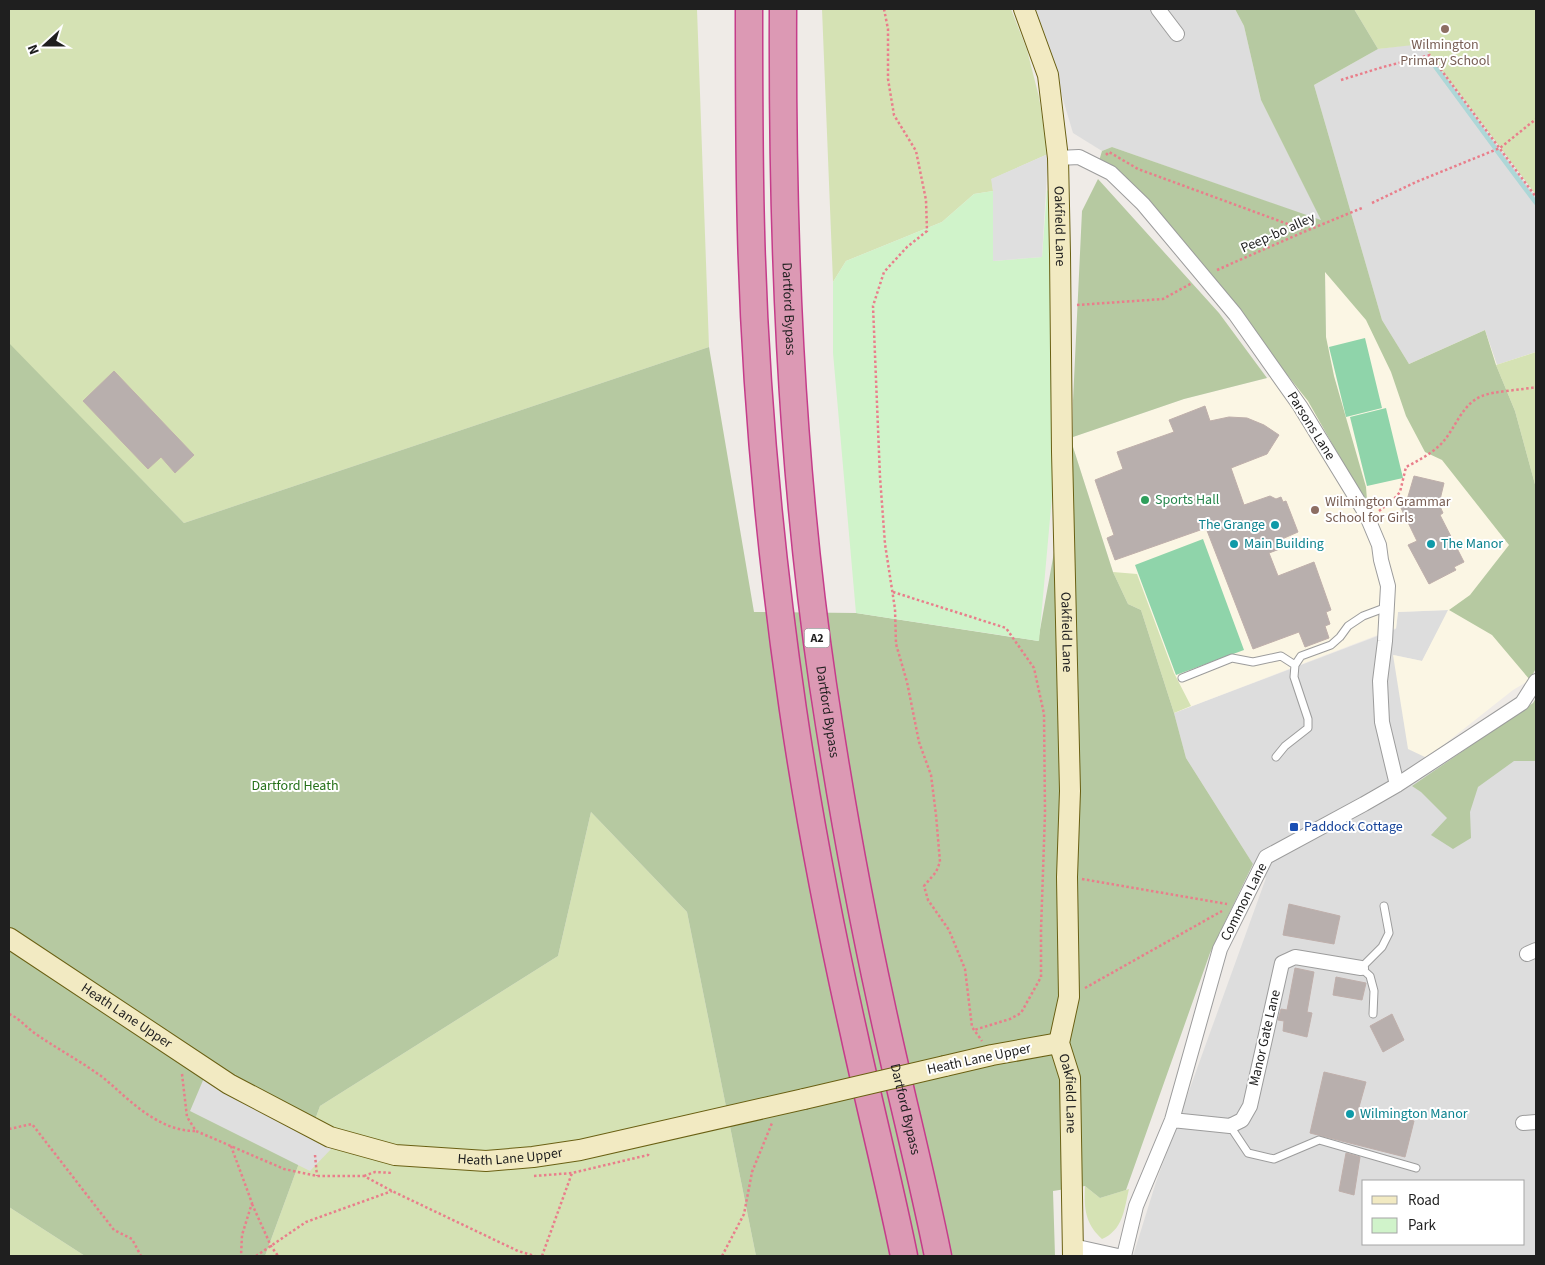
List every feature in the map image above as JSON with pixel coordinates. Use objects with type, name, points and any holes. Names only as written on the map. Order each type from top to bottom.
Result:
[{"type":"highway","name":"A2","points":[[749,9],[751,232],[764,455],[775,569],[793,710],[816,851],[834,943],[904,1256]]},
{"type":"highway","name":"Dartford Bypass","points":[[783,9],[782,113],[789,328],[796,443],[808,567],[841,798],[881,1003],[938,1256]]},
{"type":"street","name":"Oakfield Lane","points":[[1024,9],[1048,75],[1058,158],[1062,452],[1070,791],[1067,877],[1069,997],[1059,1043],[1070,1078],[1073,1251]]},
{"type":"street","points":[[1158,9],[1177,34]]},
{"type":"street","name":"Parsons Lane","points":[[1058,158],[1079,157],[1111,173],[1143,204],[1235,314],[1300,406],[1368,518],[1379,545],[1388,586],[1388,607],[1380,681],[1382,722],[1396,785]]},
{"type":"street","name":"Common Lane","points":[[1124,1256],[1136,1206],[1172,1120],[1220,949],[1266,856],[1396,785],[1522,703],[1536,681]]},
{"type":"street","name":"Heath Lane Upper","points":[[9,938],[229,1084],[330,1137],[395,1155],[486,1161],[580,1150],[992,1054],[1059,1043]]},
{"type":"street","name":"Manor Gate Lane","points":[[1230,1126],[1242,1120],[1250,1106],[1282,962],[1295,957],[1361,968]]},
{"type":"street","points":[[1172,1120],[1230,1126]]},
{"type":"street","points":[[1073,1251],[1118,1256]]},
{"type":"lane","points":[[1276,757],[1285,746],[1308,728],[1308,719],[1294,677],[1295,664],[1301,656],[1331,645],[1348,626],[1363,616],[1388,607]]},
{"type":"lane","points":[[1182,678],[1232,658],[1253,662],[1281,656],[1295,664]]},
{"type":"lane","points":[[1373,1014],[1374,991],[1370,976],[1361,968],[1382,947],[1389,932],[1384,906]]},
{"type":"lane","points":[[1230,1126],[1248,1153],[1274,1159],[1319,1140],[1416,1168]]},
{"type":"path","points":[[884,9],[888,29],[888,79],[894,115],[916,151],[926,200],[927,231],[907,247],[884,272],[873,306],[885,544],[895,609],[896,644],[907,682],[919,742],[931,775],[936,815],[940,862],[936,872],[924,886],[928,900],[950,930],[965,969],[972,1027],[992,1054]]},
{"type":"path","points":[[1341,80],[1430,55],[1536,197]]},
{"type":"path","points":[[1372,204],[1416,182],[1500,148],[1536,119]]},
{"type":"path","points":[[1096,166],[1109,152],[1138,169],[1306,231]]},
{"type":"path","name":"Peep-bo alley","points":[[1060,306],[1163,299],[1203,277],[1362,208]]},
{"type":"path","points":[[1368,518],[1394,500],[1400,492],[1406,467],[1423,458],[1439,446],[1453,429],[1463,410],[1472,401],[1483,395],[1536,388]]},
{"type":"path","points":[[892,592],[1006,628],[1034,668],[1044,714],[1045,813],[1041,977],[1020,1013],[1010,1019],[974,1030]]},
{"type":"path","points":[[1067,877],[1233,905],[1069,997]]},
{"type":"path","points":[[9,1014],[20,1020],[31,1031],[100,1075],[153,1118],[184,1131],[196,1131],[284,1169],[317,1176],[364,1176],[518,1251],[535,1256]]},
{"type":"path","points":[[180,1069],[184,1085],[187,1117],[196,1131]]},
{"type":"path","points":[[722,1256],[744,1214],[752,1172],[780,1104]]},
{"type":"path","points":[[9,1129],[32,1124],[114,1230],[132,1239],[141,1256]]},
{"type":"path","points":[[231,1146],[252,1203],[271,1246],[278,1256]]},
{"type":"path","points":[[542,1256],[580,1150]]},
{"type":"path","points":[[315,1155],[317,1176]]},
{"type":"path","points":[[256,1256],[306,1222],[392,1191]]},
{"type":"path","points":[[241,1256],[242,1235],[252,1203]]},
{"type":"shaded area","points":[[1036,9],[1235,9],[1244,26],[1261,100],[1322,221],[1112,147],[1102,151],[1073,133]]},
{"type":"shaded area","points":[[1422,43],[1536,197],[1536,352],[1496,365],[1485,330],[1409,364],[1382,320],[1314,85],[1378,49]]},
{"type":"shaded area","points":[[1048,154],[1042,257],[993,261],[993,191],[991,179]]},
{"type":"shaded area","name":"Wilmington Grammar School for Girls","points":[[1325,271],[1409,364],[1485,330],[1497,365],[1536,352],[1536,668],[1530,680],[1513,690],[1427,758],[1408,749],[1393,655],[1422,661],[1448,610],[1398,612],[1396,628],[1174,713],[1141,610],[1128,604],[1113,572],[1073,447],[1073,437],[1184,399],[1267,378],[1295,367],[1326,336]]},
{"type":"shaded area","points":[[1449,610],[1422,661],[1394,655],[1427,758],[1521,703],[1536,718],[1536,1256],[1133,1256],[1156,1182],[1266,878],[1253,864],[1186,758],[1174,713],[1396,629],[1398,612]]},
{"type":"shaded area","points":[[204,1078],[333,1147],[310,1171],[190,1111]]},
{"type":"green space","points":[[9,9],[697,9],[709,347],[184,523],[9,344]]},
{"type":"green space","points":[[822,9],[1011,9],[1027,50],[1039,97],[1048,154],[992,179],[993,191],[974,194],[942,222],[846,261],[833,282]]},
{"type":"green space","points":[[1235,9],[1354,9],[1378,49],[1314,85],[1382,320],[1409,364],[1485,330],[1496,365],[1515,411],[1536,488],[1536,668],[1530,680],[1492,635],[1449,610],[1470,595],[1509,545],[1442,460],[1425,452],[1406,416],[1391,372],[1366,320],[1325,272],[1326,337],[1334,376],[1366,487],[1367,500],[1352,479],[1308,401],[1238,313],[1099,161],[1102,151],[1112,147],[1321,220],[1261,100],[1244,26]]},
{"type":"green space","points":[[1354,9],[1536,9],[1536,195],[1422,44],[1378,49]]},
{"type":"green space","points":[[1098,179],[1219,313],[1267,378],[1184,399],[1073,437],[1082,211]]},
{"type":"green space","points":[[1047,190],[1049,192],[1056,452],[1039,641],[856,613],[833,353],[833,282],[846,261],[942,222],[974,194],[993,191],[993,261],[1042,257]]},
{"type":"green space","points":[[1365,338],[1382,408],[1346,417],[1329,347]]},
{"type":"green space","name":"Dartford Heath","points":[[9,343],[184,523],[709,347],[754,612],[856,613],[1038,641],[1073,447],[1113,572],[1128,604],[1141,610],[1174,713],[1186,758],[1253,864],[1210,953],[1126,1190],[1100,1198],[1085,1186],[1053,1191],[1055,1256],[756,1256],[687,912],[591,812],[558,956],[320,1106],[265,1256],[85,1256],[9,1207]]},
{"type":"green space","points":[[1536,352],[1536,488],[1515,411],[1496,365]]},
{"type":"green space","points":[[1386,408],[1403,478],[1367,486],[1350,417]]},
{"type":"green space","points":[[1203,539],[1244,650],[1176,675],[1135,565]]},
{"type":"green space","points":[[1113,572],[1137,574],[1174,673],[1191,706],[1174,713],[1141,610],[1128,604]]},
{"type":"green space","points":[[1536,698],[1536,761],[1514,761],[1478,787],[1470,812],[1471,838],[1453,849],[1431,835],[1447,818],[1421,792],[1412,786],[1533,703]]},
{"type":"green space","points":[[591,812],[687,912],[756,1256],[265,1256],[320,1106],[558,956]]},
{"type":"green space","points":[[1085,1186],[1100,1198],[1129,1189],[1122,1218],[1114,1230],[1102,1239],[1092,1227],[1087,1215]]},
{"type":"green space","points":[[9,1207],[85,1256],[9,1256]]},
{"type":"building","points":[[114,371],[194,455],[175,473],[161,457],[148,469],[83,401]]},
{"type":"building","points":[[1205,406],[1210,421],[1229,417],[1247,418],[1264,425],[1279,435],[1267,454],[1231,468],[1244,505],[1270,496],[1276,499],[1281,497],[1283,502],[1286,501],[1298,532],[1282,539],[1285,547],[1269,553],[1278,576],[1314,562],[1331,610],[1326,612],[1330,624],[1325,626],[1329,638],[1305,647],[1299,632],[1253,649],[1206,528],[1115,560],[1107,538],[1114,535],[1095,480],[1123,469],[1117,452],[1174,432],[1169,420]]},
{"type":"building","name":"The Manor","points":[[1414,476],[1444,483],[1439,504],[1443,513],[1440,515],[1464,562],[1454,567],[1456,570],[1429,584],[1408,545],[1417,541],[1399,504],[1407,500]]},
{"type":"building","points":[[1289,904],[1340,916],[1334,944],[1283,935]]},
{"type":"building","points":[[1295,968],[1314,972],[1307,1012],[1312,1013],[1307,1037],[1283,1031],[1284,1021],[1278,1020],[1281,1009],[1287,1010]]},
{"type":"building","points":[[1336,977],[1366,983],[1362,1000],[1333,995]]},
{"type":"building","points":[[1392,1014],[1404,1040],[1383,1052],[1370,1026]]},
{"type":"building","name":"Wilmington Manor","points":[[1324,1072],[1366,1082],[1359,1107],[1414,1121],[1405,1157],[1310,1133]]},
{"type":"building","points":[[1346,1153],[1360,1157],[1354,1195],[1339,1191]]},
{"type":"waterway","points":[[1431,61],[1495,148]]},
{"type":"waterway","points":[[1497,151],[1536,203]]},
{"type":"place","name":"Wilmington Primary School","points":[[1445,29]]},
{"type":"place","name":"Sports Hall","points":[[1145,500]]},
{"type":"place","name":"Wilmington Grammar School for Girls","points":[[1315,510]]},
{"type":"place","name":"The Grange","points":[[1275,525]]},
{"type":"place","name":"Main Building","points":[[1234,544]]},
{"type":"place","name":"The Manor","points":[[1431,544]]},
{"type":"place","name":"Paddock Cottage","points":[[1294,827]]},
{"type":"place","name":"Wilmington Manor","points":[[1350,1114]]}]
